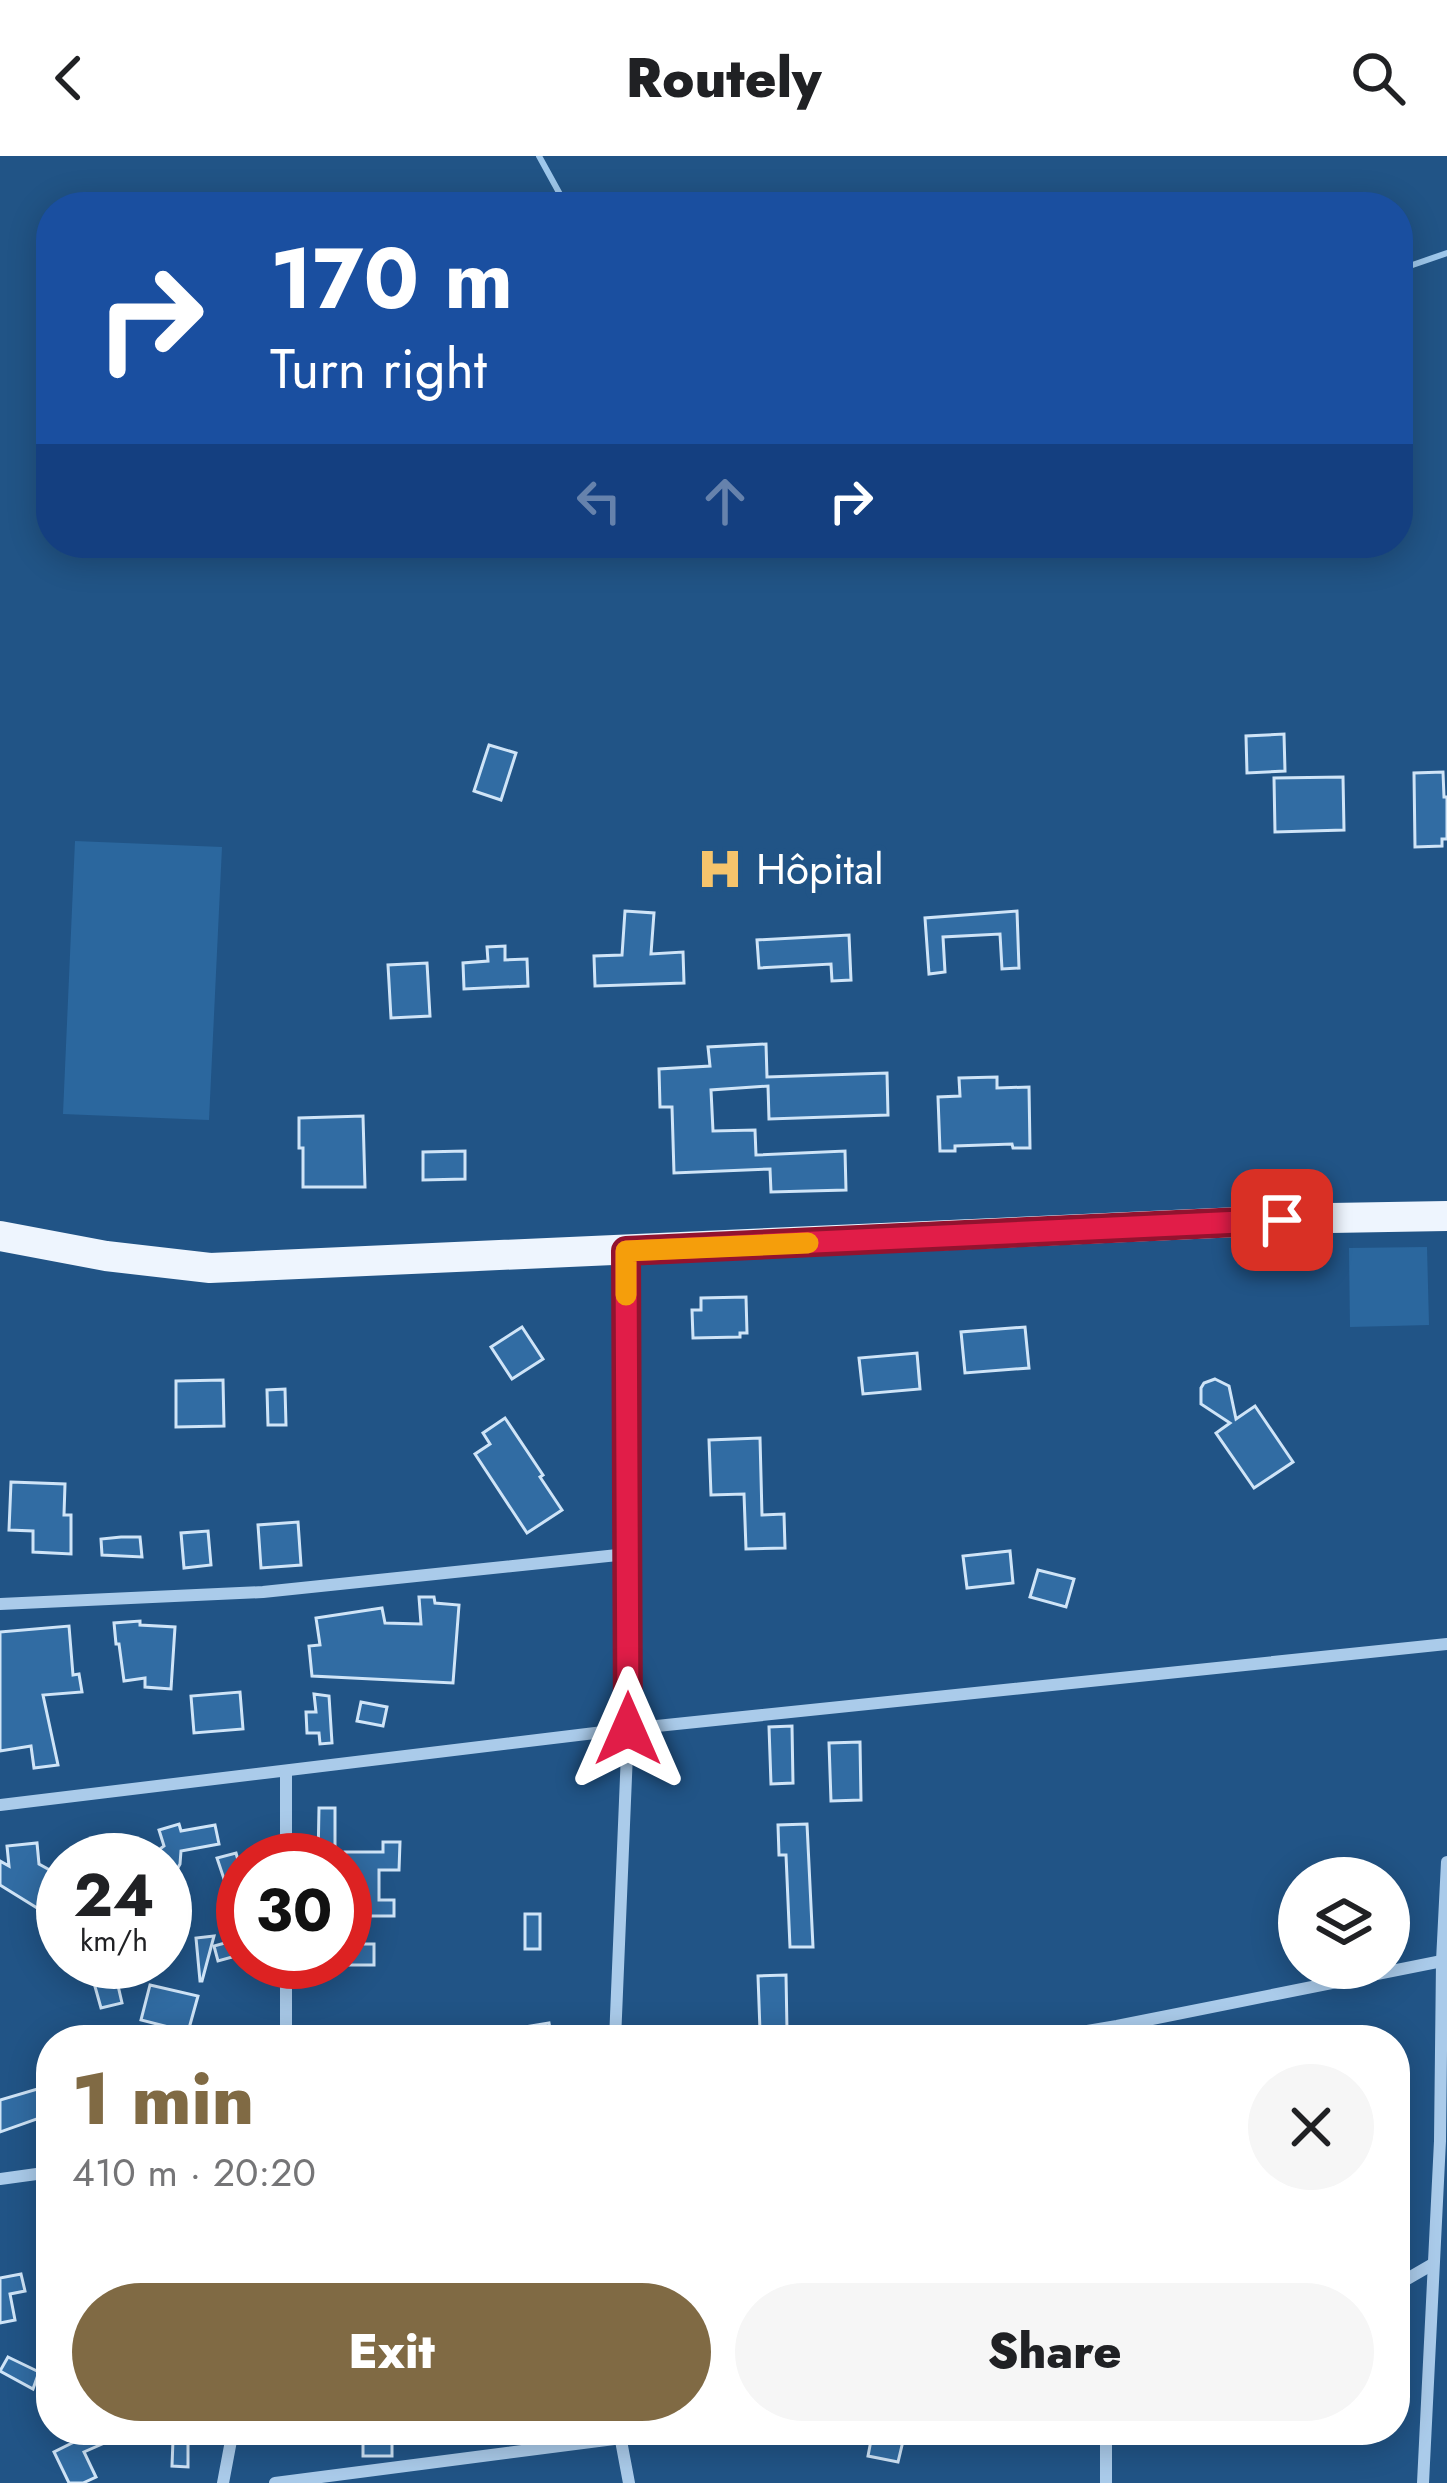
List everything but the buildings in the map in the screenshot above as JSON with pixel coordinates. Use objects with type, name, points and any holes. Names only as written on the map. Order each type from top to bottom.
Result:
[{"type":"main road","points":[[0,1236],[106,1256],[210,1268],[1447,1216]]},
{"type":"street","points":[[616,2025],[628,1729],[626,1251]]},
{"type":"street","points":[[0,1604],[262,1592],[627,1554]]},
{"type":"street","points":[[0,1804],[628,1729],[1447,1644]]},
{"type":"street","points":[[286,1772],[286,1833]]},
{"type":"street","points":[[1423,2483],[1443,2142],[1447,1862]]},
{"type":"street","points":[[1152,2025],[1442,1960]]},
{"type":"street","points":[[286,1989],[286,2025]]},
{"type":"street","points":[[0,2179],[36,2174]]},
{"type":"street","points":[[1410,2277],[1433,2264]]},
{"type":"street","points":[[223,2483],[229,2445]]},
{"type":"street","points":[[275,2483],[547,2445]]},
{"type":"street","points":[[621,2445],[629,2483]]},
{"type":"street","points":[[1106,2445],[1106,2483]]},
{"type":"shaded area","points":[[75,841],[222,847],[209,1120],[63,1114]]},
{"type":"shaded area","points":[[1427,1247],[1429,1325],[1350,1327],[1349,1248]]},
{"type":"waterway","points":[[539,156],[559,192]]},
{"type":"waterway","points":[[1413,265],[1447,253]]},
{"type":"slow traffic","points":[[626,1295],[626,1251],[808,1243]]},
{"type":"place","name":"Hôpital","points":[[720,869]]},
{"type":"route","points":[[628,1729],[626,1251],[1282,1220]]}]
